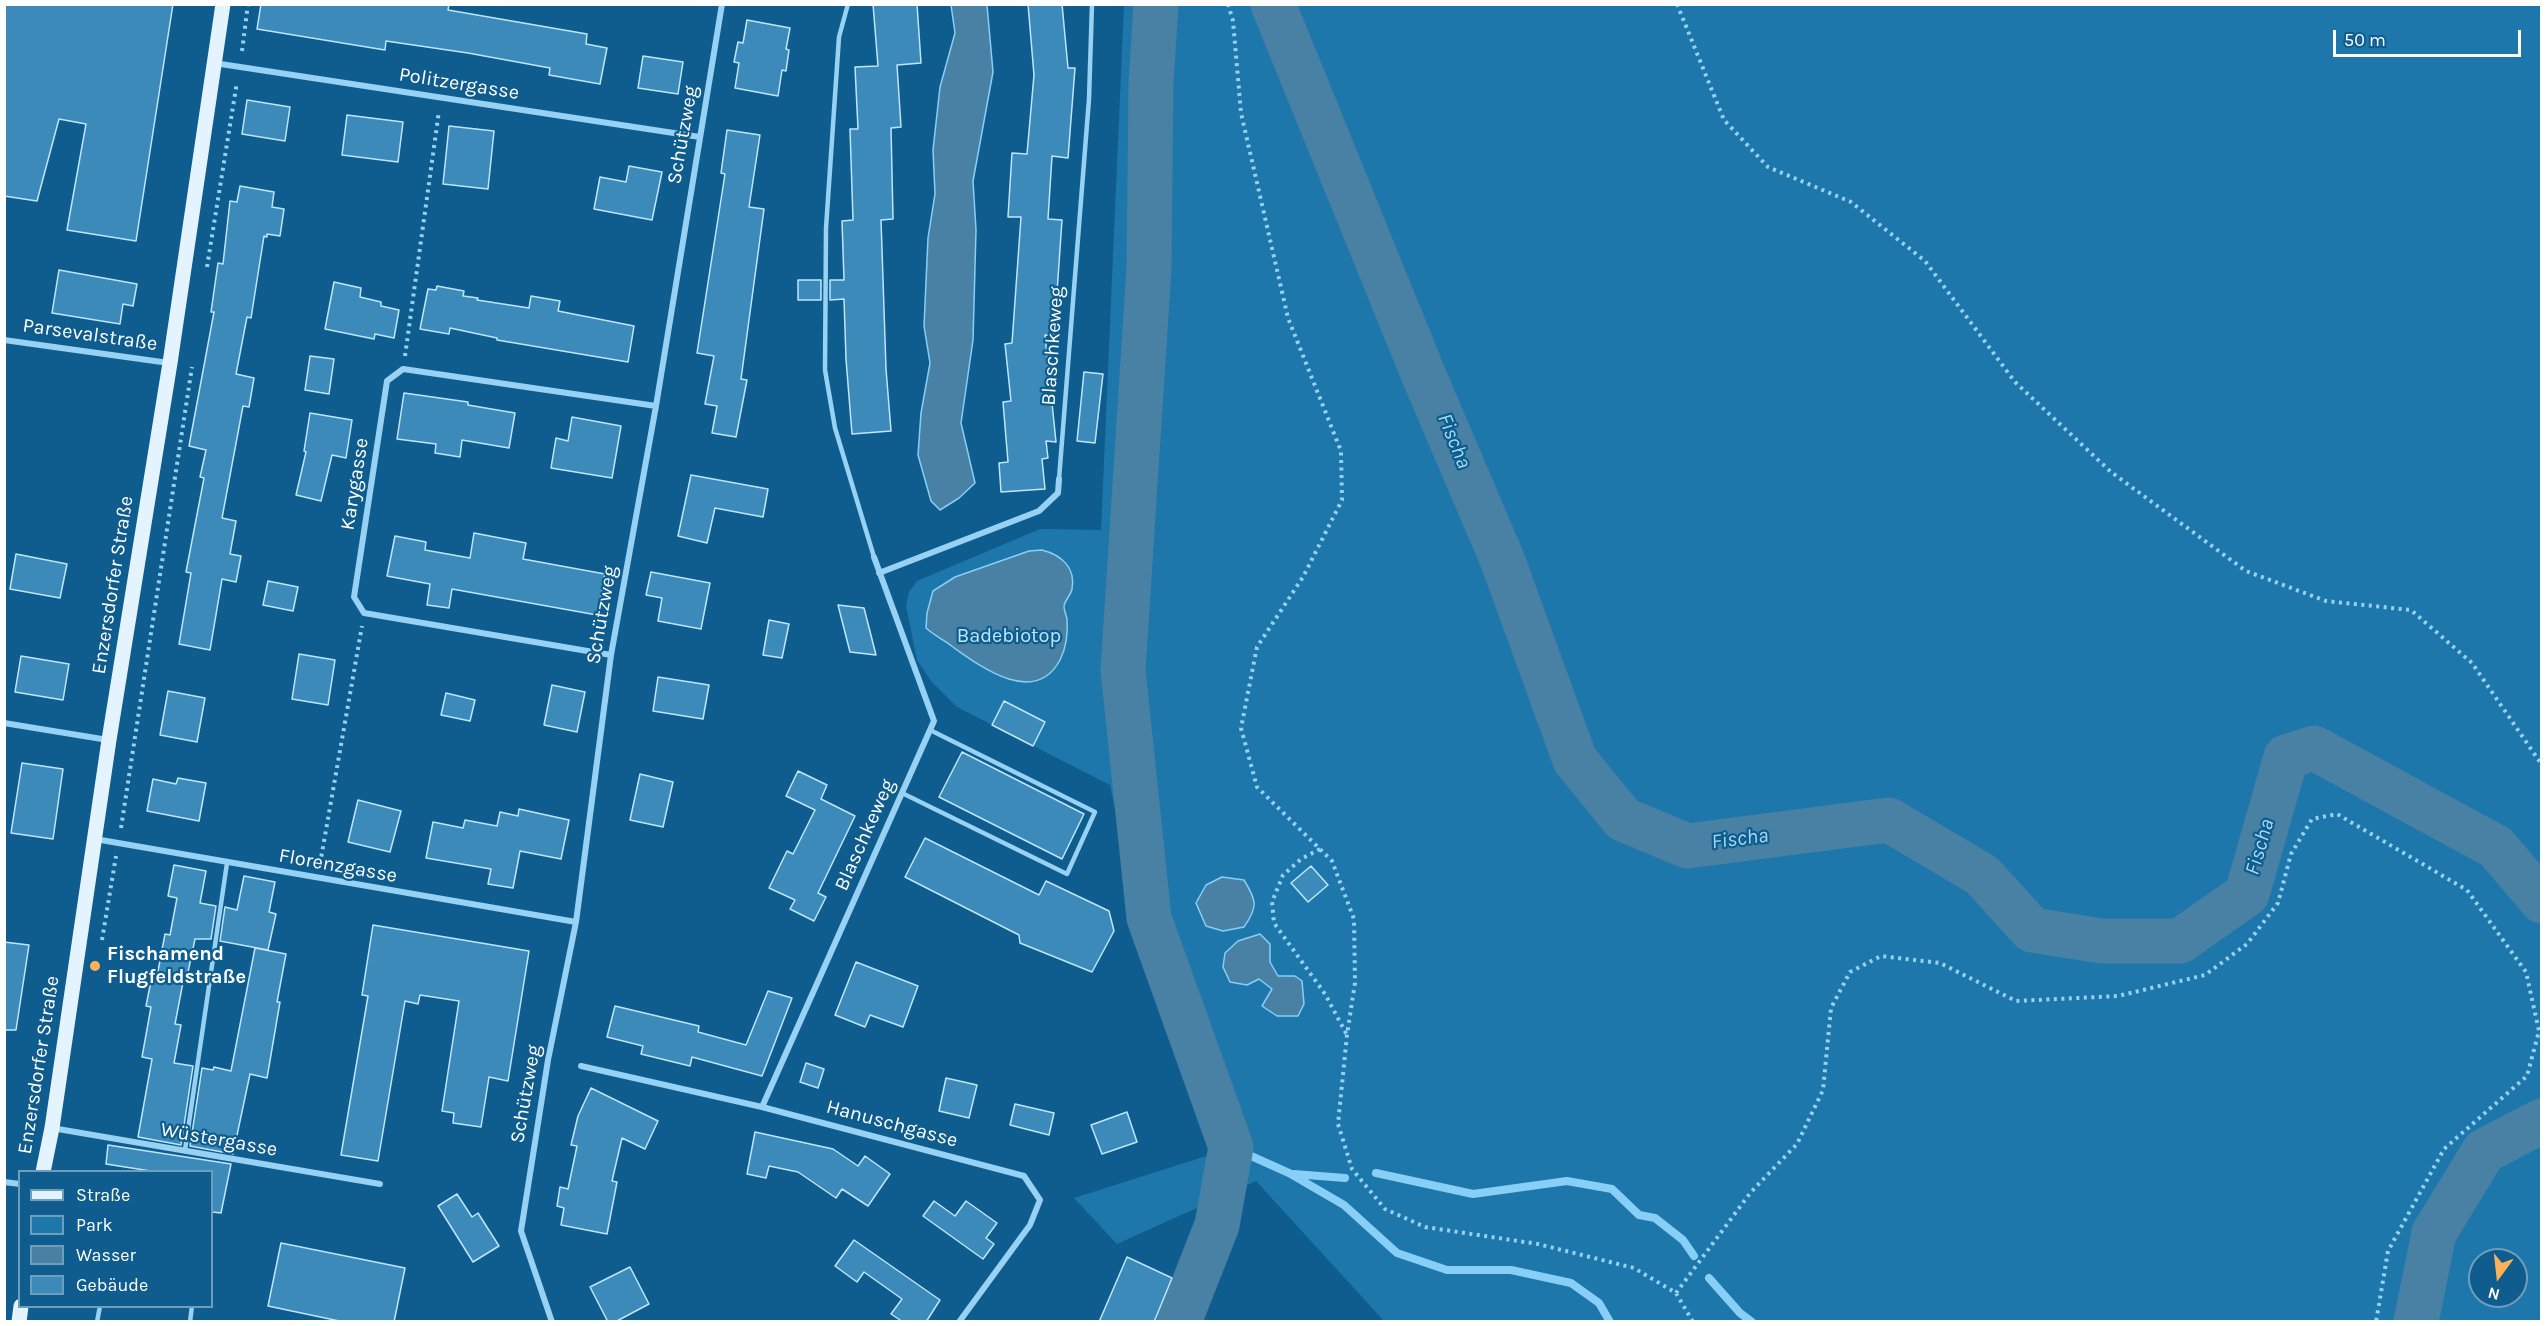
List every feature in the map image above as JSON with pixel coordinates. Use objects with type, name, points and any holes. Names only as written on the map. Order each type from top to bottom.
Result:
[{"type":"main road","name":"Enzersdorfer Straße","points":[[43,1170],[52,1128],[109,740],[170,363],[223,4]]},
{"type":"street","name":"Schützweg","points":[[552,1322],[521,1231],[548,1060],[576,922],[611,655],[656,406],[722,4]]},
{"type":"street","name":"Politzergasse","points":[[214,63],[700,137]]},
{"type":"street","name":"Parsevalstraße","points":[[4,340],[170,363]]},
{"type":"street","points":[[403,369],[656,406]]},
{"type":"street","name":"Karygasse","points":[[364,614],[354,597],[387,381],[403,369]]},
{"type":"street","name":"Blaschkeweg","points":[[879,573],[1039,511],[1058,493],[1059,479]]},
{"type":"street","name":"Blaschkeweg","points":[[762,1107],[934,721],[874,557]]},
{"type":"street","points":[[364,614],[611,655]]},
{"type":"street","points":[[4,723],[109,740]]},
{"type":"street","name":"Florenzgasse","points":[[94,839],[576,922]]},
{"type":"street","name":"Hanuschgasse","points":[[581,1066],[762,1107],[1024,1176],[1040,1200],[1030,1225],[959,1322]]},
{"type":"street","name":"Wüstergasse","points":[[52,1128],[380,1184]]},
{"type":"lane","name":"Blaschkeweg","points":[[848,4],[838,37],[826,228],[825,370],[835,428],[874,557]]},
{"type":"lane","name":"Blaschkeweg","points":[[1059,479],[1089,99],[1092,4]]},
{"type":"lane","points":[[902,794],[1066,874],[1095,812],[930,730]]},
{"type":"lane","points":[[185,1150],[227,863]]},
{"type":"path","points":[[205,279],[240,67],[248,4]]},
{"type":"path","points":[[1228,4],[1233,21],[1241,113],[1288,318],[1341,451],[1342,500],[1303,578],[1257,646],[1241,728],[1257,788],[1332,861],[1354,919],[1355,983],[1338,1124],[1352,1169],[1385,1209],[1425,1227],[1538,1244],[1634,1268],[1676,1293],[1693,1322]]},
{"type":"path","points":[[1677,4],[1724,120],[1768,167],[1851,202],[1925,261],[2015,382],[2111,472],[2246,571],[2326,601],[2411,610],[2472,663],[2541,765]]},
{"type":"path","points":[[403,369],[441,98]]},
{"type":"path","points":[[101,947],[194,356]]},
{"type":"path","points":[[317,879],[364,614]]},
{"type":"path","points":[[1676,1293],[1751,1192],[1797,1144],[1823,1090],[1831,1008],[1850,972],[1881,956],[1940,963],[2016,1001],[2118,996],[2205,975],[2247,944],[2278,903],[2291,854],[2313,819],[2337,814],[2467,890],[2526,972],[2539,1031],[2527,1076],[2444,1149],[2388,1251],[2376,1322]]},
{"type":"path","points":[[1320,849],[1301,859],[1283,875],[1272,902],[1274,923],[1299,955],[1347,1035]]},
{"type":"green space","name":"Badebiotop","points":[[1124,5],[2541,5],[2541,1321],[1384,1321],[1256,1181],[1117,1244],[1074,1198],[1219,1152],[1135,904],[1110,785],[957,707],[931,681],[917,660],[906,606],[909,592],[917,581],[1040,529],[1101,530]],"holes":[[[1270,944],[1270,962],[1278,976],[1295,976],[1262,1005],[1272,989],[1259,979]]]},
{"type":"water","points":[[951,5],[987,5],[993,72],[973,181],[976,230],[973,340],[961,423],[975,483],[959,498],[940,510],[931,501],[918,455],[921,413],[930,363],[924,326],[928,238],[935,194],[933,150],[940,87],[955,33]]},
{"type":"water","points":[[1042,550],[1066,563],[1073,581],[1064,606],[1067,619],[1065,645],[1060,660],[1049,674],[1037,681],[1023,682],[1008,679],[978,664],[926,628],[927,613],[933,591],[955,577],[1029,551]]},
{"type":"water","points":[[1222,877],[1244,880],[1251,893],[1254,909],[1244,927],[1223,931],[1206,926],[1196,903],[1206,885]]},
{"type":"water","points":[[1260,934],[1270,944],[1270,962],[1278,976],[1295,976],[1302,981],[1304,1004],[1298,1016],[1277,1016],[1262,1006],[1272,989],[1259,979],[1247,985],[1230,982],[1223,967],[1225,953],[1238,941]]},
{"type":"building","points":[[4,4],[173,4],[136,241],[67,230],[86,124],[59,119],[37,201],[4,196]]},
{"type":"building","points":[[261,4],[449,4],[448,10],[587,34],[586,44],[607,48],[600,84],[549,75],[550,68],[468,53],[386,41],[385,50],[257,29]]},
{"type":"building","points":[[873,4],[917,4],[921,63],[897,65],[901,127],[891,128],[893,219],[881,220],[886,369],[891,431],[852,434],[844,299],[830,300],[830,280],[844,280],[842,221],[853,220],[850,129],[858,129],[855,67],[878,66]]},
{"type":"building","points":[[1028,4],[1062,4],[1068,68],[1075,68],[1068,158],[1052,156],[1048,219],[1062,220],[1054,336],[1045,335],[1056,442],[1046,441],[1048,458],[1042,459],[1045,489],[1001,492],[999,463],[1008,462],[1003,402],[1011,401],[1005,344],[1012,343],[1021,217],[1008,217],[1012,153],[1027,154],[1034,75]]},
{"type":"building","points":[[747,20],[790,28],[786,49],[789,50],[786,71],[782,70],[778,96],[735,88],[739,63],[734,62],[738,42],[743,43]]},
{"type":"building","points":[[643,56],[683,62],[678,94],[638,88]]},
{"type":"building","points":[[247,100],[290,107],[285,141],[242,134]]},
{"type":"building","points":[[347,115],[403,122],[398,162],[342,155]]},
{"type":"building","points":[[449,126],[494,131],[488,189],[443,184]]},
{"type":"building","points":[[727,130],[760,135],[749,207],[764,209],[741,379],[747,380],[736,437],[712,433],[717,406],[705,404],[714,356],[697,353],[725,174],[721,173]]},
{"type":"building","points":[[629,166],[662,172],[652,220],[594,209],[600,177],[626,182]]},
{"type":"building","points":[[240,186],[274,192],[272,207],[284,209],[280,236],[267,234],[267,237],[264,236],[251,318],[247,317],[236,374],[254,378],[249,407],[243,406],[222,518],[236,521],[230,554],[241,556],[236,582],[222,579],[210,650],[179,644],[191,573],[186,572],[204,478],[200,477],[206,450],[189,446],[214,312],[211,312],[218,263],[223,264],[230,201],[237,202]]},
{"type":"building","points":[[59,270],[137,284],[133,306],[123,304],[120,324],[52,313]]},
{"type":"building","points":[[798,280],[821,280],[821,300],[798,300]]},
{"type":"building","points":[[334,282],[361,288],[360,297],[381,302],[381,306],[399,310],[394,338],[375,334],[374,339],[325,329]]},
{"type":"building","points":[[437,286],[464,291],[463,296],[478,298],[477,300],[529,308],[531,296],[560,301],[558,311],[634,326],[628,362],[497,340],[497,338],[450,328],[449,334],[420,329],[428,289],[436,290]]},
{"type":"building","points":[[310,356],[334,359],[329,394],[305,390]]},
{"type":"building","points":[[1084,372],[1103,374],[1095,443],[1077,441]]},
{"type":"building","points":[[404,393],[468,402],[468,405],[515,413],[509,448],[462,440],[460,457],[435,453],[436,444],[397,439]]},
{"type":"building","points":[[310,413],[352,420],[346,458],[332,455],[321,501],[296,495],[306,452],[304,451]]},
{"type":"building","points":[[572,417],[621,426],[612,478],[551,468],[556,438],[568,441]]},
{"type":"building","points":[[691,475],[768,489],[763,517],[715,508],[707,543],[678,536]]},
{"type":"building","points":[[474,533],[526,543],[523,559],[605,574],[597,615],[452,589],[449,608],[427,605],[430,584],[387,576],[395,536],[426,542],[425,550],[470,558]]},
{"type":"building","points":[[16,554],[67,564],[60,598],[10,589]]},
{"type":"building","points":[[651,572],[710,583],[701,629],[658,621],[662,598],[646,595]]},
{"type":"building","points":[[268,581],[298,587],[293,611],[263,605]]},
{"type":"building","points":[[838,605],[864,608],[876,655],[850,652]]},
{"type":"building","points":[[769,620],[789,624],[782,658],[763,655]]},
{"type":"building","points":[[299,654],[335,660],[328,705],[292,699]]},
{"type":"building","points":[[21,656],[69,664],[63,700],[15,692]]},
{"type":"building","points":[[658,677],[709,685],[703,719],[653,711]]},
{"type":"building","points":[[552,685],[585,692],[577,732],[544,725]]},
{"type":"building","points":[[168,691],[205,698],[197,742],[160,735]]},
{"type":"building","points":[[446,693],[475,700],[470,721],[441,715]]},
{"type":"building","points":[[1004,701],[1045,722],[1033,746],[992,725]]},
{"type":"building","points":[[962,752],[1084,814],[1062,859],[939,797]]},
{"type":"building","points":[[22,763],[63,769],[53,839],[11,833]]},
{"type":"building","points":[[798,771],[827,785],[821,799],[855,816],[818,893],[826,897],[814,921],[790,909],[795,900],[769,888],[787,851],[793,854],[815,810],[786,796]]},
{"type":"building","points":[[640,774],[673,782],[663,827],[630,820]]},
{"type":"building","points":[[178,778],[206,783],[199,821],[147,811],[153,779],[176,784]]},
{"type":"building","points":[[358,800],[401,811],[390,852],[348,842]]},
{"type":"building","points":[[519,809],[569,820],[561,859],[520,851],[513,888],[488,884],[491,869],[426,858],[433,822],[463,828],[465,820],[497,826],[500,812],[518,816]]},
{"type":"building","points":[[925,838],[1039,895],[1046,881],[1109,911],[1114,931],[1092,972],[1020,943],[1019,935],[905,877]]},
{"type":"building","points":[[174,865],[206,871],[200,903],[216,906],[211,939],[195,939],[187,977],[184,977],[175,1024],[181,1025],[174,1063],[193,1066],[181,1145],[138,1137],[152,1059],[142,1057],[151,1007],[146,1006],[153,971],[158,971],[165,934],[170,935],[177,898],[168,896]]},
{"type":"building","points":[[1311,866],[1328,885],[1308,902],[1291,883]]},
{"type":"building","points":[[244,876],[275,882],[269,912],[276,914],[268,950],[220,941],[225,907],[237,910]]},
{"type":"building","points":[[373,925],[529,951],[508,1081],[489,1077],[481,1127],[453,1123],[454,1113],[442,1111],[459,1001],[420,995],[418,1004],[405,1001],[378,1161],[341,1155],[368,996],[362,995]]},
{"type":"building","points":[[4,942],[29,945],[16,1030],[4,1030]]},
{"type":"building","points":[[255,948],[286,954],[267,1078],[250,1074],[233,1154],[190,1146],[202,1068],[213,1070],[214,1067],[231,1071]]},
{"type":"building","points":[[856,962],[918,986],[903,1027],[870,1015],[865,1027],[835,1015]]},
{"type":"building","points":[[768,991],[792,998],[762,1076],[692,1057],[690,1066],[641,1054],[643,1046],[607,1037],[615,1006],[699,1026],[698,1032],[746,1045]]},
{"type":"building","points":[[806,1063],[824,1069],[818,1088],[800,1082]]},
{"type":"building","points":[[946,1078],[977,1085],[969,1118],[939,1111]]},
{"type":"building","points":[[591,1088],[658,1121],[645,1149],[622,1138],[612,1181],[617,1182],[607,1234],[561,1225],[564,1208],[557,1206],[560,1187],[568,1189],[577,1146],[571,1145],[578,1116]]},
{"type":"building","points":[[1015,1104],[1054,1113],[1049,1135],[1010,1125]]},
{"type":"building","points":[[1127,1112],[1137,1142],[1102,1154],[1091,1125]]},
{"type":"building","points":[[755,1132],[833,1149],[858,1166],[865,1156],[890,1174],[868,1206],[842,1189],[836,1198],[798,1172],[769,1166],[766,1178],[747,1174]]},
{"type":"building","points":[[108,1145],[231,1164],[221,1213],[213,1212],[213,1170],[144,1170],[106,1164]]},
{"type":"building","points":[[457,1194],[472,1217],[478,1213],[499,1246],[473,1262],[438,1206]]},
{"type":"building","points":[[934,1201],[955,1216],[966,1201],[997,1223],[986,1238],[994,1244],[983,1259],[923,1216]]},
{"type":"building","points":[[854,1240],[940,1300],[926,1322],[903,1322],[891,1314],[902,1299],[864,1272],[857,1282],[835,1266]]},
{"type":"building","points":[[281,1243],[405,1268],[394,1322],[344,1322],[268,1306]]},
{"type":"building","points":[[1127,1257],[1172,1278],[1154,1322],[1099,1322]]},
{"type":"building","points":[[630,1267],[649,1304],[615,1322],[608,1322],[590,1287]]},
{"type":"waterway","points":[[1156,4],[1151,83],[1149,268],[1123,670],[1149,918],[1231,1147],[1217,1225],[1179,1322]]},
{"type":"waterway","name":"Fischa","points":[[1273,4],[1424,376],[1502,559],[1575,760],[1623,819],[1687,846],[1889,820],[1982,875],[2032,930],[2102,941],[2180,941],[2247,894],[2286,757],[2314,748],[2496,847],[2542,901]]},
{"type":"waterway","name":"Fischa","points":[[2416,1322],[2434,1233],[2484,1151],[2542,1121]]},
{"type":"waterway","points":[[1231,1147],[1289,1173],[1344,1205],[1397,1253],[1447,1270],[1511,1270],[1571,1283],[1599,1303],[1610,1322]]},
{"type":"waterway","points":[[1376,1173],[1473,1194],[1567,1181],[1612,1189],[1639,1215],[1655,1218],[1683,1240],[1694,1256]]},
{"type":"waterway","points":[[1294,1174],[1345,1178]]},
{"type":"waterway","points":[[1709,1278],[1740,1313],[1752,1322]]},
{"type":"place","name":"Fischamend Flugfeldstraße","points":[[95,966]]}]
